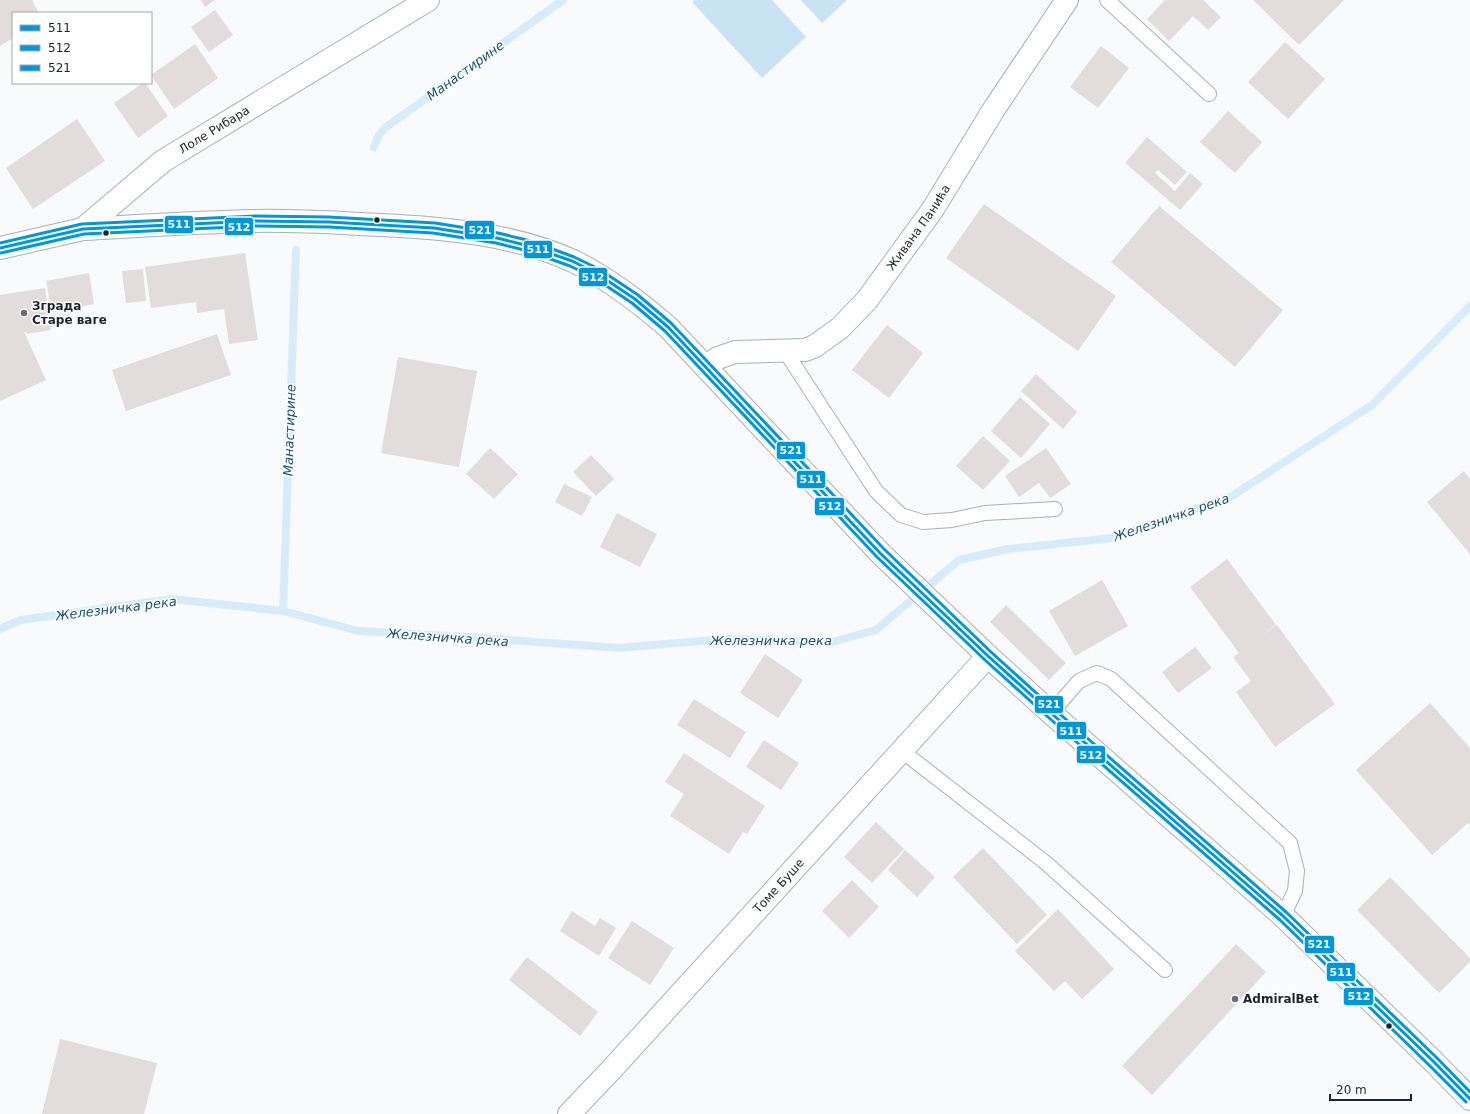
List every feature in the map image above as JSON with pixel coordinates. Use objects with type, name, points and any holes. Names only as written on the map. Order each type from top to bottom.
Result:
[{"type":"main road","name":"Лоле Рибара","points":[[0,248],[83,229],[163,161],[428,0]]},
{"type":"main road","name":"Живана Панића","points":[[706,366],[718,358],[735,352],[804,350],[815,346],[840,328],[867,300],[933,209],[994,109],[1067,0]]},
{"type":"main road","points":[[83,229],[256,221],[329,222],[434,228],[497,238],[547,251],[596,273],[635,299],[668,327],[880,553],[988,656],[1051,713],[1283,916],[1423,1050],[1470,1099]]},
{"type":"main road","name":"Томе Буше","points":[[569,1114],[611,1070],[988,656]]},
{"type":"lane","points":[[1107,0],[1209,94]]},
{"type":"lane","points":[[785,351],[876,491],[901,515],[923,522],[952,520],[985,513],[1055,509]]},
{"type":"lane","points":[[1051,713],[1079,680],[1097,673],[1111,678],[1290,843],[1297,871],[1295,891],[1283,916]]},
{"type":"lane","points":[[902,751],[1046,863],[1165,970]]},
{"type":"shaded area","points":[[695,0],[772,0],[806,37],[762,78],[692,2]]},
{"type":"shaded area","points":[[801,0],[847,0],[822,23]]},
{"type":"building","points":[[0,0],[32,0],[38,12],[12,12],[12,39],[0,46]]},
{"type":"building","points":[[201,0],[215,0],[205,7]]},
{"type":"building","points":[[1165,0],[1203,0],[1221,17],[1208,30],[1193,16],[1169,41],[1147,19]]},
{"type":"building","points":[[1253,0],[1344,0],[1299,45]]},
{"type":"building","points":[[215,10],[233,35],[209,52],[191,27]]},
{"type":"building","points":[[1285,42],[1325,79],[1288,119],[1248,82]]},
{"type":"building","points":[[195,44],[218,78],[174,109],[152,74]]},
{"type":"building","points":[[1101,46],[1129,68],[1098,108],[1070,87]]},
{"type":"building","points":[[142,84],[146,84],[168,116],[138,138],[114,103]]},
{"type":"building","points":[[1228,111],[1262,142],[1235,173],[1200,142]]},
{"type":"building","points":[[77,119],[105,161],[33,209],[6,168]]},
{"type":"building","points":[[1147,137],[1187,172],[1175,185],[1158,170],[1155,173],[1175,191],[1190,173],[1203,184],[1180,210],[1125,163]]},
{"type":"building","points":[[984,204],[1116,296],[1078,351],[946,258]]},
{"type":"building","points":[[1159,206],[1283,310],[1235,367],[1111,262]]},
{"type":"building","points":[[245,253],[258,340],[229,344],[224,309],[197,313],[196,302],[151,308],[145,267]]},
{"type":"building","points":[[143,269],[146,301],[126,303],[122,271]]},
{"type":"building","points":[[89,273],[94,304],[52,312],[46,281]]},
{"type":"building","points":[[45,288],[51,330],[27,334],[24,332],[46,380],[0,401],[0,295]]},
{"type":"building","points":[[887,325],[923,353],[889,398],[852,370]]},
{"type":"building","points":[[217,334],[231,375],[126,411],[112,370]]},
{"type":"building","points":[[398,357],[477,371],[459,467],[381,453]]},
{"type":"building","points":[[1036,374],[1077,412],[1063,429],[1021,391]]},
{"type":"building","points":[[1020,397],[1050,424],[1021,458],[991,431]]},
{"type":"building","points":[[983,436],[1010,461],[983,490],[956,466]]},
{"type":"building","points":[[490,448],[518,474],[494,499],[466,474]]},
{"type":"building","points":[[1046,448],[1071,484],[1050,498],[1039,483],[1019,497],[1005,476]]},
{"type":"building","points":[[591,455],[614,479],[596,496],[573,472]]},
{"type":"building","points":[[1464,471],[1470,479],[1470,554],[1427,502]]},
{"type":"building","points":[[564,484],[592,497],[582,516],[555,502]]},
{"type":"building","points":[[617,513],[657,534],[640,567],[600,547]]},
{"type":"building","points":[[1227,559],[1276,625],[1260,637],[1277,625],[1335,704],[1275,747],[1236,692],[1251,681],[1233,657],[1239,653],[1190,587]]},
{"type":"building","points":[[1102,580],[1128,626],[1075,656],[1049,611]]},
{"type":"building","points":[[1006,605],[1066,663],[1049,680],[990,622]]},
{"type":"building","points":[[1195,647],[1212,668],[1178,693],[1162,672]]},
{"type":"building","points":[[765,654],[803,680],[778,718],[740,693]]},
{"type":"building","points":[[694,699],[746,732],[730,758],[677,725]]},
{"type":"building","points":[[1430,703],[1470,748],[1470,825],[1468,823],[1432,855],[1356,770]]},
{"type":"building","points":[[764,740],[799,763],[781,790],[746,767]]},
{"type":"building","points":[[684,753],[765,806],[747,834],[743,832],[729,854],[670,816],[684,794],[665,782]]},
{"type":"building","points":[[876,822],[904,849],[872,883],[844,857]]},
{"type":"building","points":[[983,848],[1047,915],[1017,944],[953,877]]},
{"type":"building","points":[[905,850],[935,877],[917,897],[888,870]]},
{"type":"building","points":[[1390,877],[1470,958],[1470,962],[1439,993],[1357,910]]},
{"type":"building","points":[[852,880],[879,907],[849,938],[822,911]]},
{"type":"building","points":[[1058,909],[1114,969],[1082,999],[1065,981],[1054,991],[1015,951]]},
{"type":"building","points":[[572,911],[595,926],[600,918],[616,928],[599,956],[560,931]]},
{"type":"building","points":[[632,921],[674,948],[650,985],[608,958]]},
{"type":"building","points":[[1236,944],[1266,972],[1152,1095],[1122,1066]]},
{"type":"building","points":[[527,957],[598,1012],[580,1036],[509,980]]},
{"type":"building","points":[[60,1039],[157,1063],[144,1114],[42,1114]]},
{"type":"waterway","name":"Манастирине","points":[[374,147],[379,135],[385,128],[563,0]]},
{"type":"waterway","name":"Манастирине","points":[[283,611],[296,250]]},
{"type":"waterway","name":"Железничка река","points":[[0,629],[21,620],[172,599],[283,611],[358,631],[619,648],[725,639],[832,642],[876,630],[959,560],[1008,549],[1112,538],[1232,496],[1372,405],[1470,306]]},
{"type":"transit line","name":"521","points":[[0,243],[82,224],[256,216],[329,217],[435,223],[498,233],[531,241],[574,257],[599,269],[638,295],[671,323],[884,549],[991,652],[1286,912],[1437,1058],[1470,1092]]},
{"type":"transit line","name":"511","points":[[0,248],[83,229],[256,221],[329,222],[434,228],[497,238],[529,246],[572,261],[596,273],[635,299],[668,327],[880,553],[988,656],[1051,713],[1283,916],[1434,1062],[1470,1099]]},
{"type":"transit line","name":"512","points":[[1,253],[84,234],[256,226],[329,227],[433,233],[496,243],[528,251],[570,266],[593,277],[632,303],[665,331],[877,557],[985,660],[1048,717],[1280,920],[1466,1102]]},
{"type":"place","name":"Зграда Старе ваге","points":[[24,313]]},
{"type":"place","name":"AdmiralBet","points":[[1235,999]]}]
